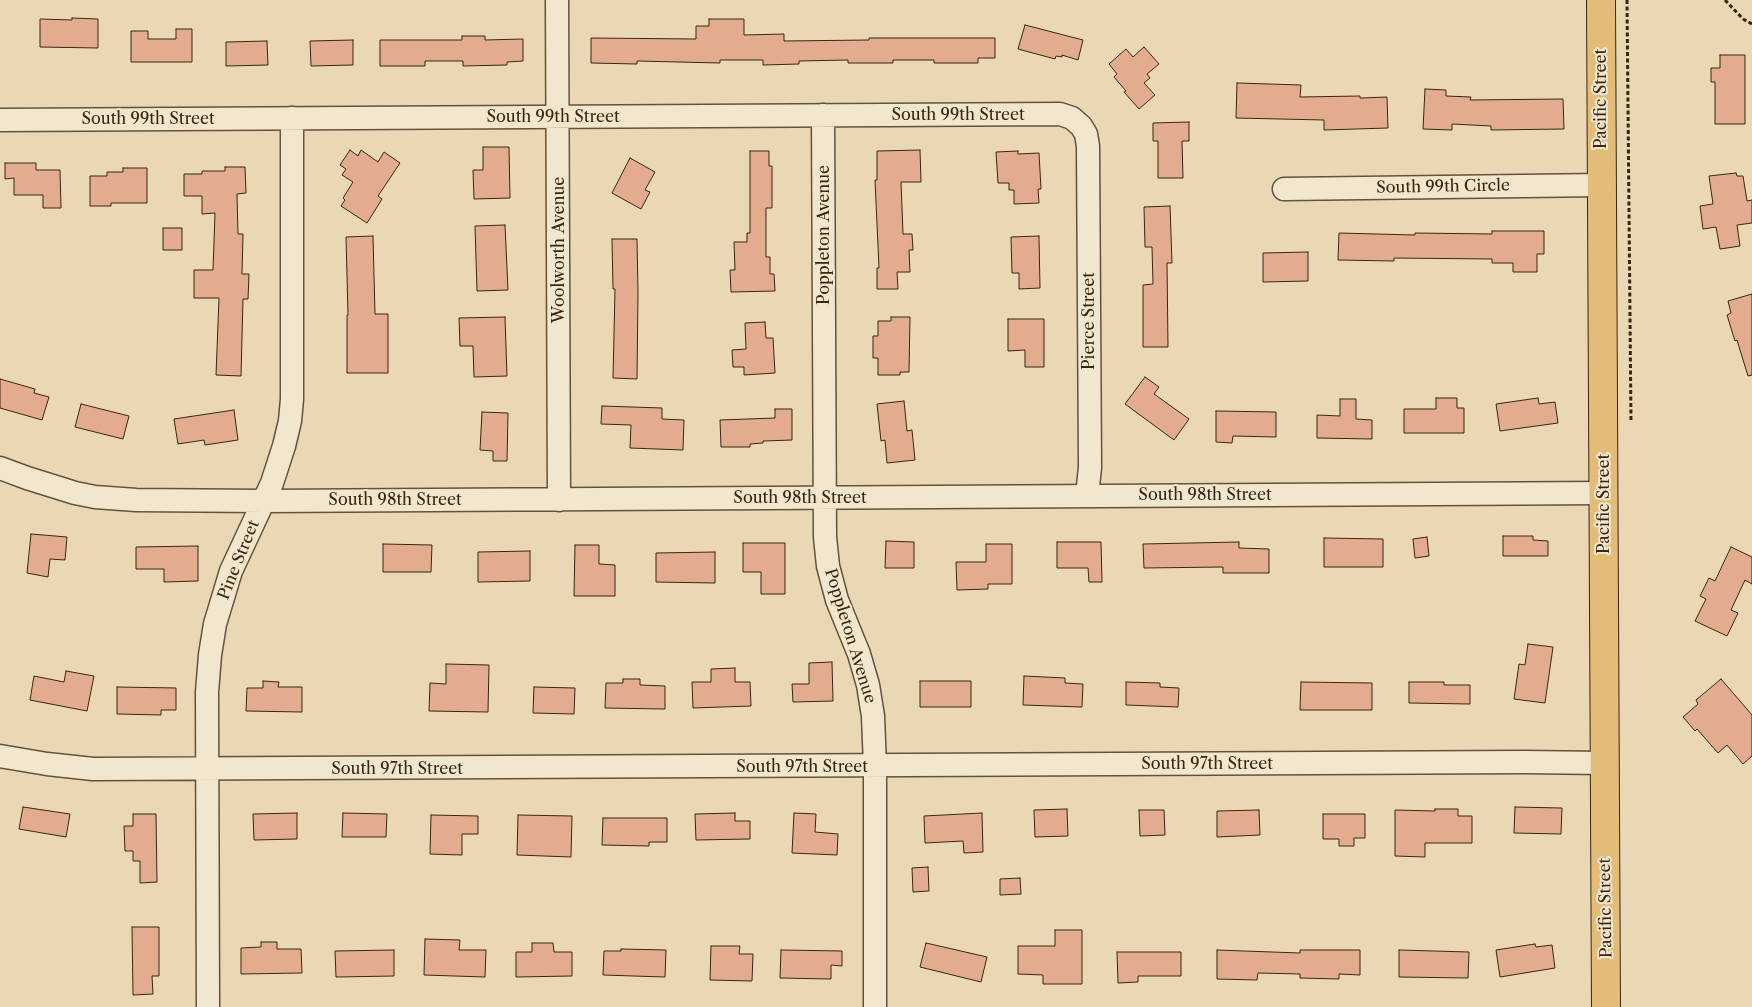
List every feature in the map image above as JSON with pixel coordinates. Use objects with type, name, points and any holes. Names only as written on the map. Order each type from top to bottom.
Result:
[{"type":"main road","name":"Pacific Street","points":[[1601,0],[1606,1007]]},
{"type":"street","name":"Woolworth Avenue","points":[[557,0],[559,117],[559,500]]},
{"type":"street","name":"South 99th Street","points":[[0,120],[1060,114],[1072,118],[1081,126],[1086,134],[1088,146]]},
{"type":"street","name":"Poppleton Avenue","points":[[823,116],[825,537],[828,566],[837,600],[859,654],[868,685],[873,716],[875,766],[875,1007]]},
{"type":"street","name":"Pine Street","points":[[208,1007],[207,692],[215,624],[231,571],[272,483],[284,446],[292,399],[292,118]]},
{"type":"street","name":"Pierce Street","points":[[1087,496],[1090,468],[1088,146]]},
{"type":"street","name":"South 99th Circle","points":[[1284,189],[1602,185]]},
{"type":"street","name":"South 98th Street","points":[[0,468],[75,493],[95,497],[136,500],[559,500],[1604,493]]},
{"type":"street","name":"South 97th Street","points":[[0,756],[93,769],[207,770],[1604,763]]},
{"type":"path","points":[[1627,0],[1631,422]]},
{"type":"path","points":[[1725,0],[1744,19],[1752,24]]},
{"type":"building","points":[[72,18],[98,19],[98,48],[40,47],[40,19],[72,20]]},
{"type":"building","points":[[709,19],[744,19],[744,35],[784,34],[784,41],[869,40],[869,38],[995,38],[995,58],[978,58],[978,63],[934,63],[934,60],[893,60],[893,63],[848,63],[848,60],[799,61],[799,64],[763,65],[763,60],[720,60],[720,63],[637,61],[637,64],[591,63],[591,38],[696,39],[696,26],[709,26]]},
{"type":"building","points":[[1025,25],[1083,40],[1078,60],[1062,55],[1062,57],[1056,56],[1055,59],[1018,49]]},
{"type":"building","points":[[176,29],[192,29],[192,62],[131,62],[131,31],[148,31],[148,39],[176,39]]},
{"type":"building","points":[[462,36],[485,36],[485,40],[523,39],[523,61],[507,62],[507,65],[463,66],[463,61],[425,61],[425,66],[380,66],[380,40],[462,40]]},
{"type":"building","points":[[353,40],[353,65],[311,66],[310,41]]},
{"type":"building","points":[[267,41],[268,65],[226,66],[226,42]]},
{"type":"building","points":[[1144,47],[1159,64],[1147,74],[1150,78],[1144,83],[1155,95],[1139,109],[1114,77],[1117,74],[1109,64],[1126,49],[1133,57]]},
{"type":"building","points":[[1720,55],[1745,55],[1745,124],[1715,124],[1715,82],[1711,82],[1711,68],[1720,68]]},
{"type":"building","points":[[1237,83],[1301,85],[1300,97],[1387,97],[1388,128],[1324,130],[1324,120],[1236,118]]},
{"type":"building","points":[[1425,89],[1446,90],[1446,96],[1471,97],[1470,100],[1563,99],[1564,129],[1491,130],[1491,126],[1452,124],[1452,130],[1423,129]]},
{"type":"building","points":[[1189,122],[1189,141],[1182,141],[1183,178],[1158,178],[1158,141],[1153,141],[1153,123]]},
{"type":"building","points":[[483,147],[509,147],[510,198],[474,199],[473,170],[483,170]]},
{"type":"building","points":[[350,150],[358,156],[361,150],[378,162],[384,152],[400,163],[378,196],[382,199],[367,223],[341,206],[345,200],[343,198],[353,182],[342,175],[346,169],[340,165]]},
{"type":"building","points":[[920,150],[921,182],[901,182],[903,234],[912,234],[913,250],[909,250],[910,272],[897,272],[898,289],[877,289],[877,268],[879,268],[875,180],[877,180],[877,151]]},
{"type":"building","points":[[750,151],[769,151],[769,166],[772,166],[772,208],[766,208],[766,257],[770,257],[770,274],[774,274],[775,291],[731,292],[730,270],[735,270],[734,242],[747,242],[747,233],[750,233]]},
{"type":"building","points":[[1018,151],[1018,154],[1039,153],[1041,189],[1038,189],[1039,203],[1014,204],[1014,190],[1009,190],[1009,183],[998,183],[996,152]]},
{"type":"building","points":[[630,158],[655,172],[645,190],[650,192],[641,209],[612,193]]},
{"type":"building","points":[[5,163],[36,163],[36,170],[60,170],[61,208],[43,208],[43,195],[14,195],[14,178],[5,179]]},
{"type":"building","points":[[225,167],[245,167],[246,193],[237,194],[238,234],[243,234],[242,274],[249,274],[248,299],[243,299],[241,376],[216,375],[219,298],[194,298],[194,270],[213,270],[215,213],[202,214],[202,196],[184,196],[184,174],[202,174],[202,171],[225,171]]},
{"type":"building","points":[[123,168],[147,168],[147,203],[111,203],[111,206],[90,206],[90,176],[107,176],[107,172],[123,172]]},
{"type":"building","points":[[1736,173],[1737,176],[1743,176],[1747,201],[1752,200],[1752,223],[1737,225],[1740,246],[1720,249],[1716,227],[1703,229],[1700,206],[1713,204],[1709,176]]},
{"type":"building","points":[[1170,206],[1172,263],[1167,263],[1168,347],[1143,347],[1143,285],[1153,284],[1152,247],[1145,247],[1144,207]]},
{"type":"building","points":[[505,225],[508,290],[477,291],[475,226]]},
{"type":"building","points":[[163,228],[182,228],[182,250],[163,250]]},
{"type":"building","points":[[1492,231],[1544,231],[1544,254],[1537,254],[1537,272],[1513,272],[1513,263],[1492,263],[1492,259],[1394,258],[1394,261],[1338,260],[1339,233],[1415,235],[1415,233],[1492,234]]},
{"type":"building","points":[[373,236],[375,314],[388,314],[388,373],[347,373],[346,237]]},
{"type":"building","points":[[1039,236],[1040,288],[1019,289],[1019,273],[1012,273],[1011,237]]},
{"type":"building","points":[[612,239],[637,239],[637,379],[613,378],[615,289],[613,289]]},
{"type":"building","points":[[1308,252],[1308,281],[1263,282],[1263,253]]},
{"type":"building","points":[[1752,294],[1752,375],[1748,376],[1727,315],[1731,313],[1728,301]]},
{"type":"building","points":[[505,317],[507,376],[474,377],[473,346],[460,346],[459,318]]},
{"type":"building","points":[[891,317],[910,317],[909,372],[900,372],[900,375],[878,375],[878,358],[873,358],[873,336],[878,336],[878,321],[891,321]]},
{"type":"building","points":[[1008,319],[1044,319],[1044,367],[1025,367],[1025,350],[1008,351]]},
{"type":"building","points":[[765,322],[766,338],[773,338],[775,373],[744,375],[744,367],[733,367],[732,350],[746,349],[745,323]]},
{"type":"building","points":[[1145,377],[1159,387],[1154,394],[1189,419],[1174,440],[1125,404]]},
{"type":"building","points":[[0,379],[35,389],[34,393],[49,397],[42,420],[0,408]]},
{"type":"building","points":[[1436,398],[1457,398],[1457,408],[1464,408],[1464,433],[1404,433],[1404,409],[1436,409]]},
{"type":"building","points":[[1538,398],[1539,404],[1555,402],[1558,423],[1500,431],[1496,404]]},
{"type":"building","points":[[1340,399],[1356,399],[1356,419],[1372,420],[1372,439],[1317,438],[1317,415],[1340,416]]},
{"type":"building","points":[[904,401],[907,431],[912,430],[915,460],[887,463],[885,440],[881,441],[877,404]]},
{"type":"building","points":[[81,404],[129,416],[123,439],[75,427]]},
{"type":"building","points":[[602,406],[662,408],[662,419],[684,420],[683,450],[630,448],[631,425],[601,424]]},
{"type":"building","points":[[775,409],[792,409],[792,440],[763,441],[763,443],[750,444],[750,447],[721,447],[720,420],[775,418]]},
{"type":"building","points":[[234,410],[238,440],[205,445],[204,440],[178,444],[174,419]]},
{"type":"building","points":[[1216,411],[1276,412],[1276,437],[1233,436],[1232,443],[1216,442]]},
{"type":"building","points":[[482,412],[508,413],[507,461],[493,461],[493,451],[480,450]]},
{"type":"building","points":[[31,534],[67,537],[65,560],[50,559],[48,577],[27,573]]},
{"type":"building","points":[[1503,536],[1533,536],[1533,540],[1548,541],[1548,556],[1503,556]]},
{"type":"building","points":[[1427,537],[1429,556],[1415,558],[1413,539]]},
{"type":"building","points":[[1324,538],[1383,539],[1383,567],[1324,567]]},
{"type":"building","points":[[886,541],[914,542],[914,568],[885,568]]},
{"type":"building","points":[[1057,542],[1101,542],[1102,582],[1089,582],[1088,568],[1057,568]]},
{"type":"building","points":[[1239,542],[1239,548],[1269,549],[1269,573],[1223,573],[1223,567],[1144,568],[1143,544]]},
{"type":"building","points":[[743,543],[785,543],[785,594],[761,594],[761,572],[743,572]]},
{"type":"building","points":[[383,544],[432,545],[431,572],[383,572]]},
{"type":"building","points":[[986,544],[1012,544],[1012,584],[988,584],[988,589],[957,590],[956,562],[986,562]]},
{"type":"building","points":[[575,545],[599,545],[599,564],[615,565],[615,596],[574,596]]},
{"type":"building","points":[[198,546],[198,581],[164,582],[164,569],[136,569],[136,547]]},
{"type":"building","points":[[1731,547],[1752,557],[1752,584],[1745,580],[1731,610],[1738,613],[1727,636],[1695,621],[1706,599],[1700,596],[1709,578],[1715,581]]},
{"type":"building","points":[[530,551],[530,581],[478,582],[478,552]]},
{"type":"building","points":[[715,552],[715,583],[656,582],[656,553]]},
{"type":"building","points":[[1528,644],[1553,647],[1545,703],[1514,699],[1519,664],[1525,665]]},
{"type":"building","points":[[832,662],[833,701],[793,702],[792,684],[809,684],[809,663]]},
{"type":"building","points":[[446,664],[489,665],[488,712],[429,711],[430,683],[446,684]]},
{"type":"building","points":[[735,668],[735,682],[750,682],[751,706],[693,708],[692,682],[711,682],[711,669]]},
{"type":"building","points":[[66,671],[94,676],[87,711],[30,700],[34,676],[64,682]]},
{"type":"building","points":[[1024,676],[1065,678],[1065,683],[1083,684],[1082,707],[1023,705]]},
{"type":"building","points":[[623,679],[640,679],[640,685],[665,686],[665,709],[605,708],[606,683],[623,683]]},
{"type":"building","points":[[1721,679],[1752,715],[1752,756],[1743,764],[1727,745],[1718,753],[1697,729],[1695,731],[1683,717],[1698,704],[1696,700]]},
{"type":"building","points":[[263,681],[279,682],[278,687],[302,687],[302,712],[246,711],[247,688],[263,688]]},
{"type":"building","points":[[920,681],[971,681],[971,707],[920,707]]},
{"type":"building","points":[[1126,682],[1160,683],[1160,687],[1179,688],[1178,707],[1126,705]]},
{"type":"building","points":[[1301,682],[1372,683],[1372,710],[1300,710]]},
{"type":"building","points":[[1409,682],[1444,682],[1444,685],[1470,685],[1470,704],[1409,703]]},
{"type":"building","points":[[117,687],[176,688],[176,710],[161,710],[161,715],[117,714]]},
{"type":"building","points":[[534,687],[575,688],[574,714],[533,713]]},
{"type":"building","points":[[23,807],[70,814],[66,837],[19,829]]},
{"type":"building","points":[[1515,807],[1562,808],[1561,834],[1514,833]]},
{"type":"building","points":[[1067,809],[1068,836],[1035,837],[1034,810]]},
{"type":"building","points":[[1435,809],[1458,809],[1458,816],[1472,816],[1472,843],[1425,843],[1425,857],[1395,856],[1395,810],[1435,811]]},
{"type":"building","points":[[1139,810],[1164,810],[1165,835],[1140,836]]},
{"type":"building","points":[[1259,810],[1260,835],[1217,837],[1217,811]]},
{"type":"building","points":[[297,813],[297,839],[254,840],[253,814]]},
{"type":"building","points":[[343,813],[387,814],[386,837],[342,837]]},
{"type":"building","points":[[735,813],[735,821],[750,821],[750,839],[696,840],[695,814]]},
{"type":"building","points":[[794,813],[816,814],[815,832],[838,834],[837,855],[792,853]]},
{"type":"building","points":[[982,813],[983,852],[964,853],[963,841],[925,843],[924,816]]},
{"type":"building","points":[[133,814],[156,814],[157,882],[140,883],[140,861],[133,861],[133,851],[125,851],[124,826],[133,826]]},
{"type":"building","points":[[1323,814],[1365,814],[1365,838],[1354,838],[1354,846],[1339,846],[1339,839],[1323,839]]},
{"type":"building","points":[[431,815],[478,816],[478,834],[462,834],[462,855],[430,854]]},
{"type":"building","points":[[518,815],[572,816],[571,857],[517,855]]},
{"type":"building","points":[[603,818],[667,818],[667,842],[649,842],[649,846],[602,845]]},
{"type":"building","points":[[928,867],[929,891],[913,892],[912,868]]},
{"type":"building","points":[[1020,878],[1021,894],[1000,895],[1000,879]]},
{"type":"building","points":[[132,927],[159,927],[159,976],[152,976],[153,994],[133,995]]},
{"type":"building","points":[[1055,930],[1082,930],[1082,984],[1043,984],[1043,975],[1018,974],[1018,946],[1055,946]]},
{"type":"building","points":[[425,939],[460,940],[459,950],[486,950],[485,977],[424,975]]},
{"type":"building","points":[[261,942],[277,942],[277,949],[301,949],[302,973],[241,974],[241,948],[261,947]]},
{"type":"building","points":[[532,943],[553,943],[554,952],[572,952],[572,976],[516,977],[516,952],[532,952]]},
{"type":"building","points":[[926,943],[987,957],[981,982],[920,967]]},
{"type":"building","points":[[1535,944],[1536,947],[1552,945],[1555,968],[1500,977],[1496,950]]},
{"type":"building","points":[[711,946],[740,946],[739,954],[753,954],[752,981],[710,980]]},
{"type":"building","points":[[621,949],[666,950],[665,977],[603,975],[604,951],[621,951]]},
{"type":"building","points":[[394,950],[394,976],[336,977],[335,951]]},
{"type":"building","points":[[781,950],[842,951],[842,966],[831,965],[831,979],[780,978]]},
{"type":"building","points":[[1217,950],[1300,953],[1300,950],[1360,950],[1360,975],[1339,974],[1339,979],[1300,978],[1300,974],[1258,973],[1257,980],[1217,979]]},
{"type":"building","points":[[1399,950],[1469,952],[1468,978],[1399,977]]},
{"type":"building","points":[[1117,952],[1181,952],[1181,976],[1138,976],[1138,982],[1118,983]]}]
